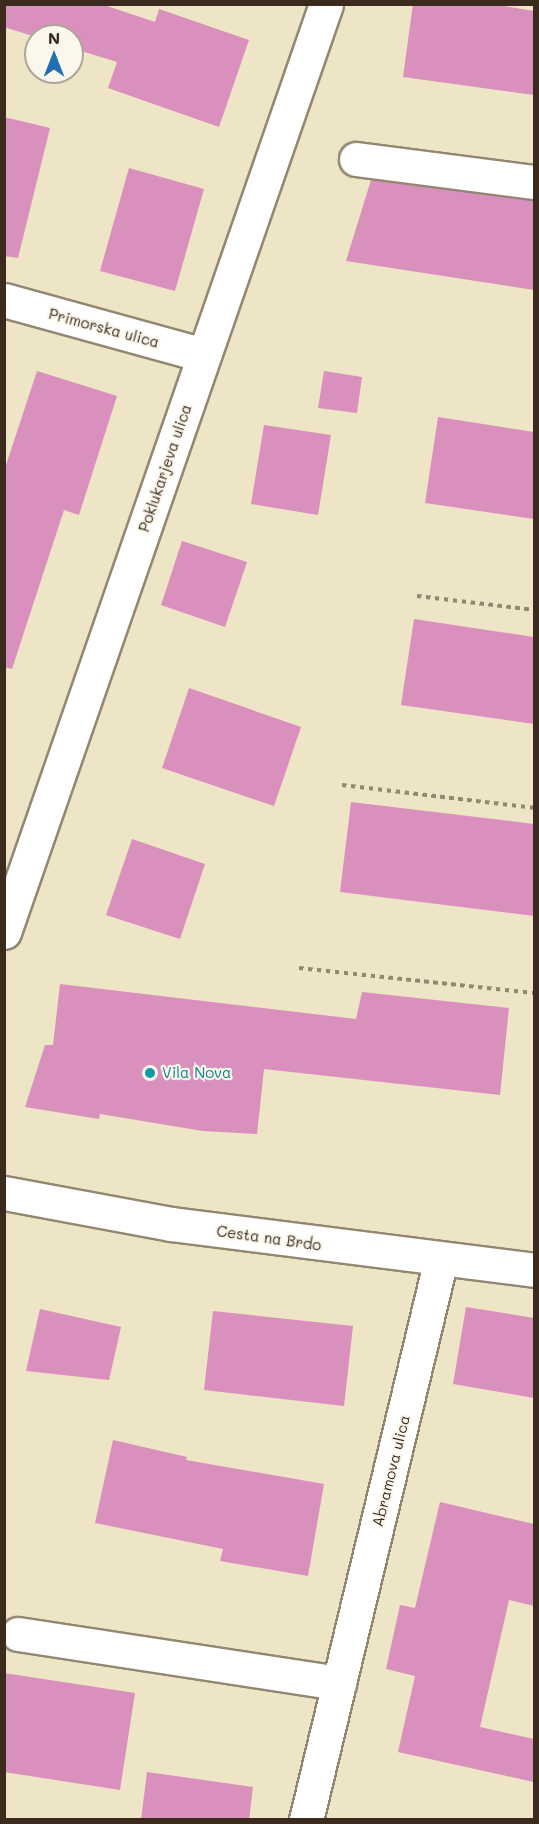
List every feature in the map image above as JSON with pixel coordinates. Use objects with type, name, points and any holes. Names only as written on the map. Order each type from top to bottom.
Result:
[{"type":"street","name":"Poklukarjeva ulica","points":[[4,932],[326,4]]},
{"type":"street","points":[[356,159],[534,182]]},
{"type":"street","name":"Primorska ulica","points":[[4,300],[204,355]]},
{"type":"street","name":"Cesta na Brdo","points":[[4,1193],[171,1224],[534,1270]]},
{"type":"street","name":"Abramova ulica","points":[[306,1820],[441,1259]]},
{"type":"street","points":[[18,1634],[339,1683]]},
{"type":"path","points":[[417,596],[534,610]]},
{"type":"path","points":[[342,785],[534,808]]},
{"type":"path","points":[[298,968],[534,993]]},
{"type":"building","points":[[4,4],[101,4],[155,22],[159,9],[249,40],[219,127],[108,88],[117,62],[84,52],[84,24],[24,24],[24,33],[4,27]]},
{"type":"building","points":[[413,4],[491,4],[534,11],[534,95],[403,77]]},
{"type":"building","points":[[4,117],[50,128],[18,258],[4,256]]},
{"type":"building","points":[[129,168],[204,189],[175,291],[100,271]]},
{"type":"building","points":[[371,180],[534,200],[534,290],[346,261]]},
{"type":"building","points":[[37,371],[117,396],[79,515],[64,510],[12,669],[4,667],[4,471]]},
{"type":"building","points":[[324,371],[362,377],[357,413],[318,408]]},
{"type":"building","points":[[438,417],[534,432],[534,519],[425,503]]},
{"type":"building","points":[[264,425],[331,435],[318,515],[251,504]]},
{"type":"building","points":[[182,541],[247,562],[225,627],[161,605]]},
{"type":"building","points":[[414,619],[534,637],[534,724],[401,705]]},
{"type":"building","points":[[189,688],[301,727],[274,806],[162,768]]},
{"type":"building","points":[[351,802],[534,824],[534,916],[340,892]]},
{"type":"building","points":[[132,839],[205,864],[180,939],[106,915]]},
{"type":"building","points":[[60,984],[356,1019],[362,992],[509,1008],[500,1095],[264,1069],[257,1134],[203,1131],[100,1114],[99,1119],[25,1107],[45,1045],[53,1045]]},
{"type":"building","points":[[466,1307],[534,1318],[534,1398],[453,1384]]},
{"type":"building","points":[[40,1309],[121,1327],[109,1380],[26,1371]]},
{"type":"building","points":[[213,1311],[353,1326],[344,1406],[204,1390]]},
{"type":"building","points":[[113,1440],[187,1457],[186,1460],[324,1484],[308,1576],[220,1561],[223,1549],[95,1523]]},
{"type":"building","points":[[440,1502],[534,1524],[534,1606],[509,1600],[480,1727],[534,1739],[534,1782],[398,1752],[415,1676],[386,1669],[400,1605],[415,1608]]},
{"type":"building","points":[[4,1673],[135,1693],[120,1790],[4,1772]]},
{"type":"building","points":[[147,1772],[253,1787],[249,1820],[141,1820]]},
{"type":"place","name":"Vila Nova","points":[[150,1073]]}]
